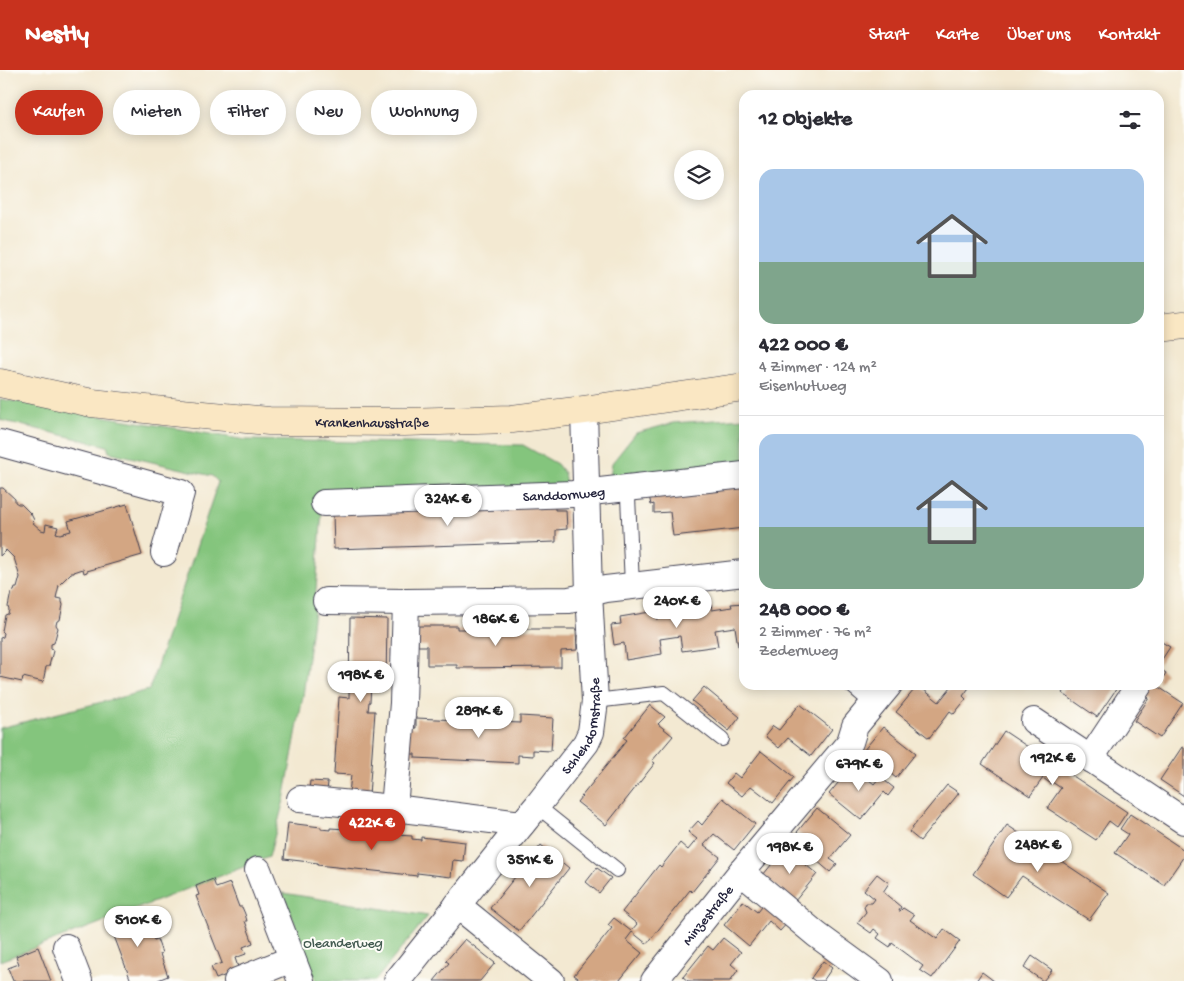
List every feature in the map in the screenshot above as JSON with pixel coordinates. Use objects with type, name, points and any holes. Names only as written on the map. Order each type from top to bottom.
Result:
[{"type":"street","points":[[1164,327],[1184,325]]},
{"type":"street","name":"Krankenhausstraße","points":[[0,383],[92,403],[181,413],[269,421],[404,422],[502,419],[584,410],[739,388]]},
{"type":"street","name":"Schlehdornstraße","points":[[397,981],[530,815],[586,743],[591,732],[596,701],[589,593],[584,410]]},
{"type":"street","points":[[0,442],[181,493],[164,553]]},
{"type":"street","name":"Sanddornweg","points":[[324,503],[587,493],[739,476]]},
{"type":"street","points":[[326,601],[570,600],[606,589],[739,574]]},
{"type":"street","points":[[394,808],[403,703],[406,602]]},
{"type":"street","points":[[1090,759],[1136,690]]},
{"type":"street","name":"Minzestraße","points":[[654,981],[850,742],[855,726],[881,695]]},
{"type":"street","points":[[1034,721],[1184,821]]},
{"type":"street","points":[[300,799],[394,808],[530,815]]},
{"type":"street","points":[[237,981],[297,970],[258,870]]},
{"type":"street","points":[[742,872],[817,935],[880,981]]},
{"type":"street","points":[[458,905],[551,981]]},
{"type":"street","points":[[66,947],[79,981]]},
{"type":"lane","points":[[628,497],[632,585]]},
{"type":"lane","points":[[866,690],[881,695]]},
{"type":"lane","points":[[596,701],[664,693],[722,739]]},
{"type":"lane","points":[[530,815],[617,870]]},
{"type":"green space","points":[[0,399],[246,440],[523,445],[557,464],[564,473],[567,490],[323,497],[315,603],[303,696],[284,800],[269,857],[0,961],[0,728],[149,690],[218,482],[212,476],[109,452],[107,446],[0,420]]},
{"type":"green space","points":[[739,418],[739,465],[609,484],[612,463],[636,433],[673,423]]},
{"type":"green space","name":"Oleanderweg","points":[[283,893],[428,916],[375,981],[316,981]]},
{"type":"building","points":[[739,487],[739,529],[673,536],[670,512],[654,513],[654,504],[651,505],[649,495]]},
{"type":"building","points":[[0,488],[3,488],[15,499],[15,502],[21,504],[31,514],[34,520],[32,522],[41,530],[45,531],[46,524],[58,527],[56,533],[60,534],[71,531],[68,521],[127,504],[142,555],[84,573],[83,569],[71,573],[59,585],[56,598],[62,599],[63,605],[60,620],[57,621],[56,625],[58,628],[54,643],[51,644],[53,651],[49,666],[46,667],[43,682],[23,677],[22,682],[0,677],[0,638],[3,637],[4,633],[2,631],[5,615],[8,614],[9,610],[11,592],[17,588],[20,577],[14,558],[6,550],[0,556]]},
{"type":"building","points":[[555,506],[555,510],[566,510],[567,529],[556,530],[556,542],[334,549],[333,513]]},
{"type":"building","points":[[711,603],[712,610],[732,607],[731,604],[739,603],[739,646],[735,627],[715,630],[718,646],[682,651],[680,636],[660,639],[662,654],[626,660],[624,643],[614,645],[611,625],[621,624],[620,617],[656,611],[657,619],[677,617],[676,608]]},
{"type":"building","points":[[350,618],[387,619],[386,684],[371,683],[368,711],[375,711],[369,796],[349,794],[351,775],[334,774],[339,697],[349,698]]},
{"type":"building","points":[[418,626],[457,626],[457,629],[576,629],[577,650],[561,651],[561,667],[457,668],[457,665],[427,665],[427,646],[418,646]]},
{"type":"building","points":[[1164,643],[1170,647],[1164,656]]},
{"type":"building","points":[[704,687],[740,717],[729,731],[692,701]]},
{"type":"building","points":[[914,690],[924,690],[939,702],[949,690],[967,690],[963,696],[966,699],[954,714],[950,711],[929,738],[896,712]]},
{"type":"building","points":[[1064,690],[1116,690],[1097,717],[1062,693]]},
{"type":"building","points":[[1141,690],[1163,690],[1183,703],[1160,738],[1134,721],[1149,698],[1140,692]]},
{"type":"building","points":[[800,704],[832,729],[811,756],[788,738],[779,748],[765,736],[773,726],[779,730]]},
{"type":"building","points":[[650,705],[665,717],[658,724],[673,736],[652,761],[655,763],[606,825],[577,802],[627,740],[624,738]]},
{"type":"building","points":[[520,716],[553,718],[551,751],[533,750],[533,756],[518,755],[518,763],[415,758],[415,754],[405,754],[406,727],[416,728],[416,718],[520,723]]},
{"type":"building","points":[[883,727],[916,753],[896,778],[863,751]]},
{"type":"building","points":[[1004,731],[1061,769],[1071,773],[1127,812],[1117,827],[1109,821],[1096,840],[1047,808],[1061,788],[1052,782],[1051,784],[1043,778],[1030,796],[982,764]]},
{"type":"building","points":[[1182,747],[1184,748],[1184,796],[1160,780]]},
{"type":"building","points":[[761,751],[794,777],[773,803],[751,786],[742,796],[726,783],[734,773],[740,778]]},
{"type":"building","points":[[852,766],[874,784],[880,777],[894,788],[888,796],[884,792],[861,820],[829,794]]},
{"type":"building","points":[[310,781],[328,782],[327,792],[309,790]]},
{"type":"building","points":[[947,785],[959,793],[920,841],[909,832]]},
{"type":"building","points":[[723,798],[755,824],[734,850],[714,834],[704,845],[720,857],[692,892],[690,890],[647,944],[632,932],[626,940],[642,953],[619,981],[582,981],[574,975],[612,928],[608,925],[614,918],[631,931],[637,924],[622,912],[659,865],[661,867],[680,843],[688,850],[697,839],[688,832],[698,821],[702,825]]},
{"type":"building","points":[[817,808],[850,835],[830,859],[837,864],[830,872],[816,860],[822,852],[797,832]]},
{"type":"building","points":[[1130,814],[1184,850],[1184,856],[1164,885],[1115,853],[1128,834],[1120,829]]},
{"type":"building","points":[[288,823],[330,830],[330,828],[346,829],[345,832],[397,837],[397,835],[412,836],[412,839],[421,840],[421,837],[465,842],[463,861],[453,860],[451,877],[417,873],[417,876],[317,865],[318,863],[284,859]]},
{"type":"building","points":[[1007,825],[1109,893],[1089,920],[1022,876],[1006,897],[973,874]]},
{"type":"building","points":[[541,845],[569,868],[519,931],[490,908]]},
{"type":"building","points":[[785,848],[817,874],[795,901],[763,875]]},
{"type":"building","points":[[597,868],[611,878],[599,893],[586,882]]},
{"type":"building","points":[[877,874],[889,883],[883,892],[901,907],[899,911],[903,908],[914,915],[910,920],[937,939],[944,929],[960,941],[932,978],[920,970],[923,966],[892,943],[890,947],[877,938],[880,934],[874,929],[871,933],[857,923],[866,912],[864,907],[866,903],[872,903],[875,899],[864,890]]},
{"type":"building","points":[[213,879],[216,888],[230,883],[239,907],[242,907],[245,914],[247,921],[245,921],[253,943],[243,947],[246,954],[235,958],[239,970],[216,979],[211,967],[222,963],[196,896],[199,895],[196,886]]},
{"type":"building","points":[[743,901],[757,912],[765,902],[789,921],[780,931],[769,921],[749,946],[724,925]]},
{"type":"building","points":[[129,912],[133,920],[145,916],[154,940],[157,939],[168,976],[159,981],[131,981],[108,920]]},
{"type":"building","points":[[723,938],[741,952],[731,964],[738,970],[730,981],[688,981],[683,977],[708,946],[713,950]]},
{"type":"building","points":[[465,939],[495,963],[480,981],[434,981],[449,963],[446,961]]},
{"type":"building","points":[[38,947],[51,981],[13,981],[8,968],[19,964],[16,956]]},
{"type":"building","points":[[1032,956],[1052,970],[1043,981],[1024,968]]},
{"type":"building","points":[[823,961],[832,968],[823,981],[815,981],[811,978]]},
{"type":"building","points":[[982,972],[994,981],[976,981]]}]
